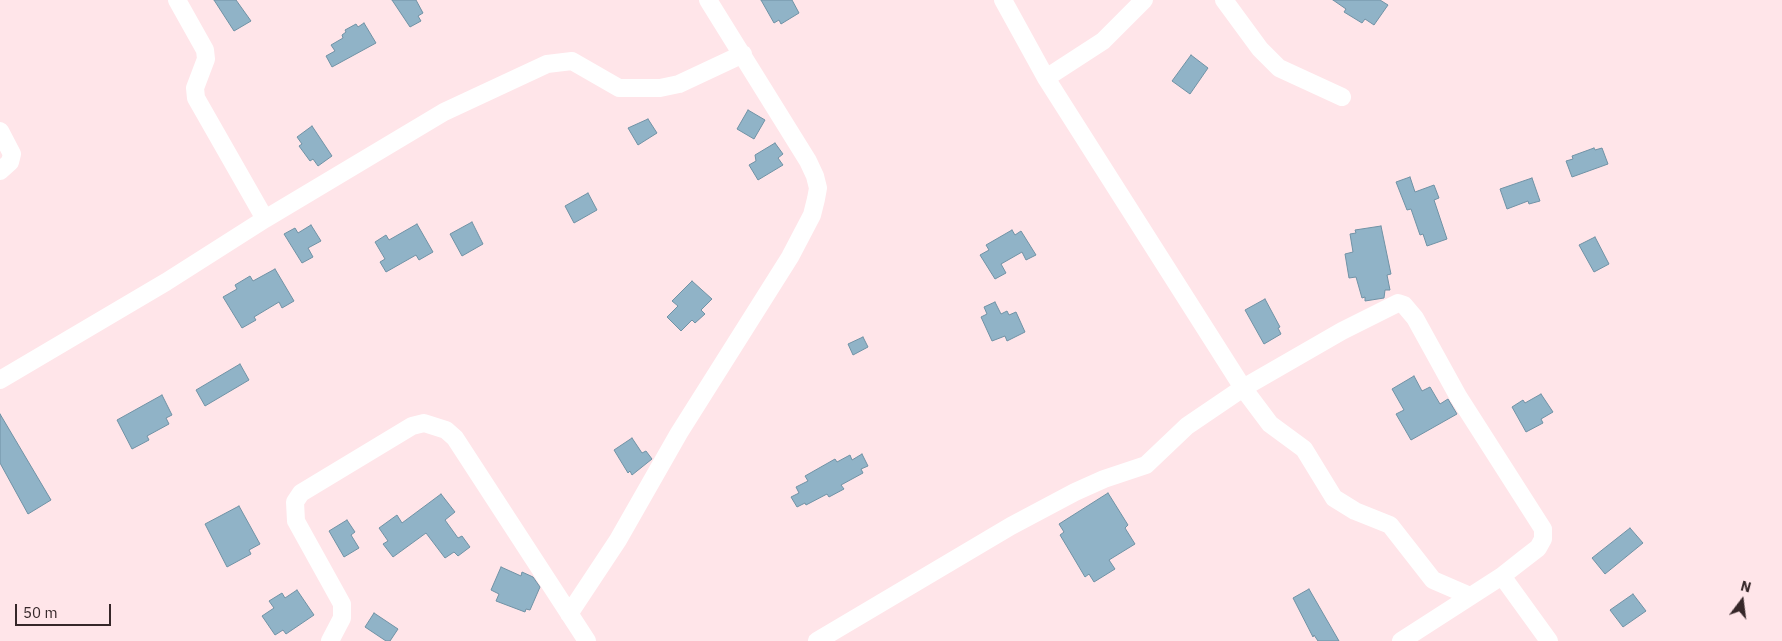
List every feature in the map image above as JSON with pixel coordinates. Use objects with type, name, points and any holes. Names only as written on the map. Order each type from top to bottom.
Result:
[{"type":"street","points":[[177,0],[205,50],[206,60],[195,88],[196,98],[265,219]]},
{"type":"street","points":[[570,614],[618,540],[679,433],[790,257],[812,215],[818,188],[808,161],[708,0]]},
{"type":"street","points":[[1002,0],[1046,78],[1243,388],[1270,424],[1304,449],[1334,498],[1355,511],[1390,525],[1433,580],[1470,596]]},
{"type":"street","points":[[1046,78],[1103,41],[1144,0]]},
{"type":"street","points":[[1224,0],[1260,49],[1279,68],[1342,97]]},
{"type":"street","points":[[0,380],[166,282],[265,219],[444,112],[547,64],[572,62],[619,88],[660,88],[679,84],[743,54]]},
{"type":"street","points":[[0,131],[12,154],[10,162],[0,171]]},
{"type":"street","points":[[817,641],[1011,526],[1067,496],[1104,479],[1146,464],[1187,426],[1243,388],[1390,306],[1398,304],[1404,305],[1415,318],[1458,396],[1543,529],[1543,539],[1538,548],[1502,576],[1401,641]]},
{"type":"street","points":[[330,641],[342,618],[342,604],[296,521],[295,502],[301,493],[412,426],[424,423],[446,430],[455,438],[587,641]]},
{"type":"street","points":[[1502,576],[1549,641]]},
{"type":"building","points":[[214,0],[236,0],[251,21],[234,31]]},
{"type":"building","points":[[392,0],[416,0],[423,13],[418,16],[421,21],[410,27]]},
{"type":"building","points":[[761,0],[792,0],[799,13],[781,24],[779,20],[774,23]]},
{"type":"building","points":[[1333,0],[1380,0],[1388,5],[1374,25],[1365,19],[1362,23],[1344,12],[1346,9]]},
{"type":"building","points":[[364,23],[376,43],[332,67],[326,56],[335,51],[331,45],[343,38],[342,35],[346,32],[345,30],[356,24],[358,27]]},
{"type":"building","points":[[1191,55],[1208,68],[1190,94],[1172,81]]},
{"type":"building","points":[[748,110],[765,120],[754,139],[737,129]]},
{"type":"building","points":[[648,119],[657,133],[638,145],[628,128]]},
{"type":"building","points":[[312,126],[332,156],[318,166],[313,159],[310,161],[299,146],[302,144],[297,137]]},
{"type":"building","points":[[775,143],[783,154],[778,158],[783,165],[758,180],[749,165],[756,161],[755,155]]},
{"type":"building","points":[[1594,148],[1595,150],[1602,148],[1608,164],[1572,177],[1566,161],[1573,159],[1572,156]]},
{"type":"building","points":[[1410,177],[1415,192],[1434,185],[1439,198],[1434,200],[1447,239],[1427,246],[1423,234],[1420,235],[1411,209],[1407,210],[1396,182]]},
{"type":"building","points":[[1532,178],[1540,201],[1529,204],[1528,201],[1507,209],[1500,189]]},
{"type":"building","points":[[588,193],[597,210],[574,223],[565,206]]},
{"type":"building","points":[[472,222],[483,244],[462,256],[450,234]]},
{"type":"building","points":[[417,224],[433,252],[419,260],[416,255],[386,272],[380,262],[385,259],[375,242],[386,235],[389,240]]},
{"type":"building","points":[[311,225],[321,241],[308,248],[313,257],[302,263],[284,234],[295,228],[298,233]]},
{"type":"building","points":[[1381,226],[1391,274],[1387,275],[1390,290],[1385,290],[1384,298],[1365,301],[1365,297],[1362,298],[1356,277],[1349,278],[1345,254],[1353,252],[1350,234],[1356,233],[1355,230]]},
{"type":"building","points":[[1012,230],[1015,235],[1021,231],[1036,255],[1026,260],[1022,252],[1001,264],[1006,273],[995,279],[980,255],[989,250],[986,245]]},
{"type":"building","points":[[1595,237],[1609,264],[1594,272],[1579,245]]},
{"type":"building","points":[[275,269],[294,301],[282,308],[279,302],[254,317],[256,320],[242,328],[223,297],[237,289],[235,285],[250,276],[253,281]]},
{"type":"building","points":[[692,281],[712,299],[701,310],[705,314],[695,323],[692,320],[681,331],[667,317],[678,306],[672,301]]},
{"type":"building","points":[[1265,299],[1280,327],[1278,328],[1281,334],[1264,344],[1245,310]]},
{"type":"building","points":[[995,302],[1001,314],[1007,311],[1009,315],[1016,312],[1025,332],[1007,341],[1005,336],[992,341],[981,317],[987,314],[984,307]]},
{"type":"building","points":[[863,337],[868,347],[853,355],[848,344]]},
{"type":"building","points":[[240,364],[249,380],[205,406],[196,390]]},
{"type":"building","points":[[1414,376],[1422,391],[1430,387],[1440,404],[1448,399],[1457,414],[1411,440],[1396,414],[1404,410],[1392,389]]},
{"type":"building","points":[[1541,394],[1553,412],[1541,419],[1543,423],[1526,432],[1512,407],[1523,400],[1525,403]]},
{"type":"building","points":[[162,395],[172,415],[166,418],[169,424],[147,436],[149,440],[132,449],[117,420]]},
{"type":"building","points":[[0,414],[51,500],[28,514],[0,463]]},
{"type":"building","points":[[632,438],[642,453],[646,451],[652,459],[632,475],[630,471],[628,473],[614,450]]},
{"type":"building","points":[[862,454],[868,466],[861,469],[863,473],[841,485],[844,489],[829,497],[827,494],[806,505],[805,503],[797,507],[791,497],[799,493],[796,487],[808,481],[805,476],[835,459],[837,462],[850,455],[852,460]]},
{"type":"building","points":[[1108,493],[1128,525],[1125,528],[1135,544],[1109,560],[1115,569],[1094,582],[1089,574],[1085,577],[1060,535],[1064,532],[1059,524]]},
{"type":"building","points":[[441,494],[455,512],[445,520],[458,538],[462,536],[470,547],[458,556],[454,552],[445,558],[426,533],[393,557],[383,544],[388,541],[379,528],[397,515],[402,523]]},
{"type":"building","points":[[239,506],[260,544],[249,550],[251,554],[227,567],[205,524]]},
{"type":"building","points":[[347,520],[355,532],[351,535],[359,548],[344,557],[329,531]]},
{"type":"building","points":[[1630,528],[1643,543],[1605,574],[1592,558]]},
{"type":"building","points":[[501,567],[521,576],[522,572],[533,577],[540,587],[530,610],[526,609],[525,612],[496,601],[499,594],[491,590]]},
{"type":"building","points":[[1309,589],[1339,641],[1318,641],[1314,635],[1313,637],[1293,598]]},
{"type":"building","points":[[297,590],[314,615],[286,634],[283,630],[275,635],[262,616],[274,608],[269,601],[282,593],[285,598]]},
{"type":"building","points":[[1633,594],[1646,611],[1623,627],[1610,610]]},
{"type":"building","points":[[374,613],[398,629],[390,641],[386,641],[365,627]]}]
